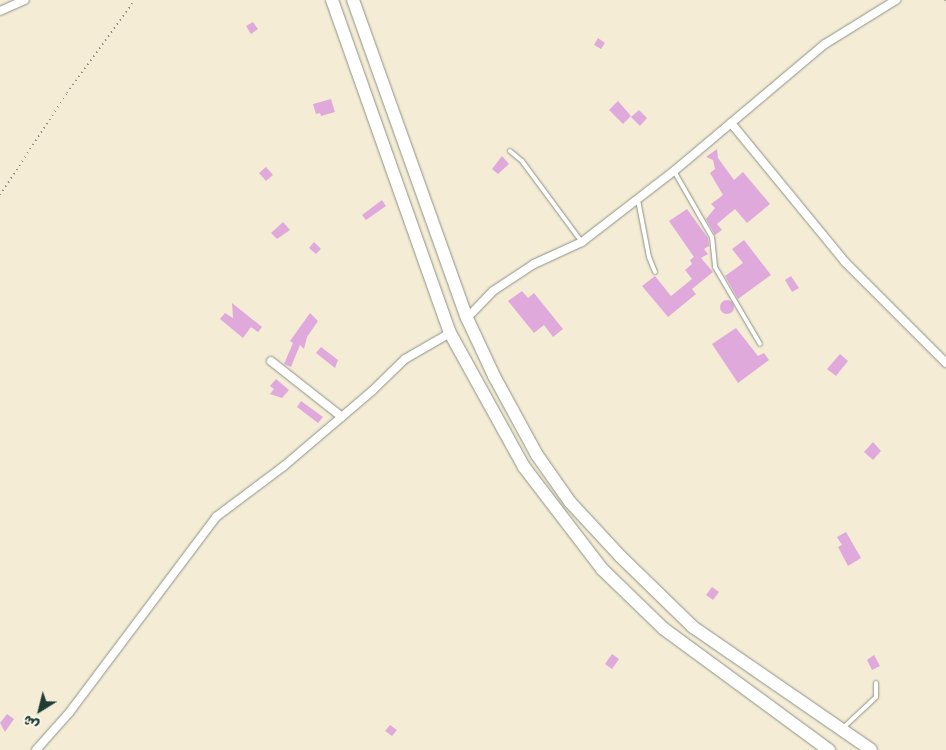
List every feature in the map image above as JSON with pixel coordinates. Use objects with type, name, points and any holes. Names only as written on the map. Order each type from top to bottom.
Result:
[{"type":"main road","points":[[332,0],[450,333],[524,467],[602,570],[664,628],[829,750]]},
{"type":"main road","points":[[352,0],[467,318],[494,376],[536,455],[589,522],[693,627],[871,750]]},
{"type":"street","points":[[0,11],[25,0]]},
{"type":"street","points":[[467,318],[493,291],[534,264],[582,242],[674,171],[825,44],[896,0]]},
{"type":"street","points":[[731,122],[845,262],[946,364]]},
{"type":"street","points":[[36,750],[69,713],[216,517],[342,417],[405,359],[450,333]]},
{"type":"street","points":[[271,361],[342,417]]},
{"type":"lane","points":[[510,151],[522,161],[582,242]]},
{"type":"lane","points":[[674,171],[712,237],[715,267],[760,344]]},
{"type":"lane","points":[[638,200],[644,219],[649,257],[655,272]]},
{"type":"lane","points":[[842,730],[876,697],[876,683]]},
{"type":"path","points":[[0,195],[67,93],[132,4],[130,0]]},
{"type":"building","points":[[253,22],[258,29],[251,34],[246,26]]},
{"type":"building","points":[[598,38],[605,43],[601,49],[594,45]]},
{"type":"building","points":[[331,99],[335,112],[321,116],[320,113],[316,114],[313,104]]},
{"type":"building","points":[[618,101],[631,116],[623,124],[609,110]]},
{"type":"building","points":[[639,110],[647,118],[640,126],[631,117]]},
{"type":"building","points":[[717,149],[718,158],[734,180],[743,172],[770,204],[747,223],[735,209],[717,224],[722,230],[715,235],[706,219],[715,208],[711,204],[723,195],[710,173],[715,169],[713,160],[706,157]]},
{"type":"building","points":[[502,156],[509,164],[498,174],[492,169]]},
{"type":"building","points":[[266,167],[273,175],[266,181],[259,173]]},
{"type":"building","points":[[382,200],[386,206],[366,220],[362,215]]},
{"type":"building","points":[[687,209],[708,238],[709,246],[704,249],[708,254],[701,258],[713,272],[692,289],[696,294],[668,317],[642,286],[655,276],[671,296],[692,279],[685,270],[692,264],[690,260],[694,257],[669,221]]},
{"type":"building","points":[[283,222],[290,230],[277,239],[271,233]]},
{"type":"building","points":[[744,240],[771,275],[738,299],[725,276],[743,263],[732,249]]},
{"type":"building","points":[[314,242],[321,249],[316,254],[309,248]]},
{"type":"building","points":[[791,276],[799,288],[792,292],[785,280]]},
{"type":"building","points":[[522,291],[528,298],[534,293],[563,329],[553,337],[544,325],[534,333],[508,301]]},
{"type":"building","points":[[727,300],[732,302],[734,307],[732,312],[727,314],[722,312],[720,307],[722,302]]},
{"type":"building","points":[[232,303],[262,327],[258,332],[251,327],[243,338],[220,319],[225,313],[233,318]]},
{"type":"building","points":[[310,313],[318,321],[307,337],[304,349],[300,345],[291,367],[284,364],[293,343],[290,341]]},
{"type":"building","points":[[736,328],[758,356],[764,353],[769,360],[738,383],[712,344]]},
{"type":"building","points":[[321,347],[338,360],[335,368],[316,353]]},
{"type":"building","points":[[840,354],[848,361],[836,376],[827,369]]},
{"type":"building","points":[[276,379],[289,390],[282,398],[270,394],[274,389],[270,386]]},
{"type":"building","points":[[301,401],[323,417],[318,423],[297,407]]},
{"type":"building","points":[[873,442],[881,451],[873,460],[864,452]]},
{"type":"building","points":[[846,532],[861,558],[848,566],[838,547],[842,545],[837,537]]},
{"type":"building","points":[[712,587],[719,592],[713,600],[706,595]]},
{"type":"building","points":[[612,654],[619,659],[612,669],[605,664]]},
{"type":"building","points":[[874,655],[880,666],[872,670],[867,660]]},
{"type":"building","points":[[7,714],[14,719],[5,732],[0,723]]},
{"type":"building","points":[[390,725],[397,730],[392,736],[385,731]]}]
